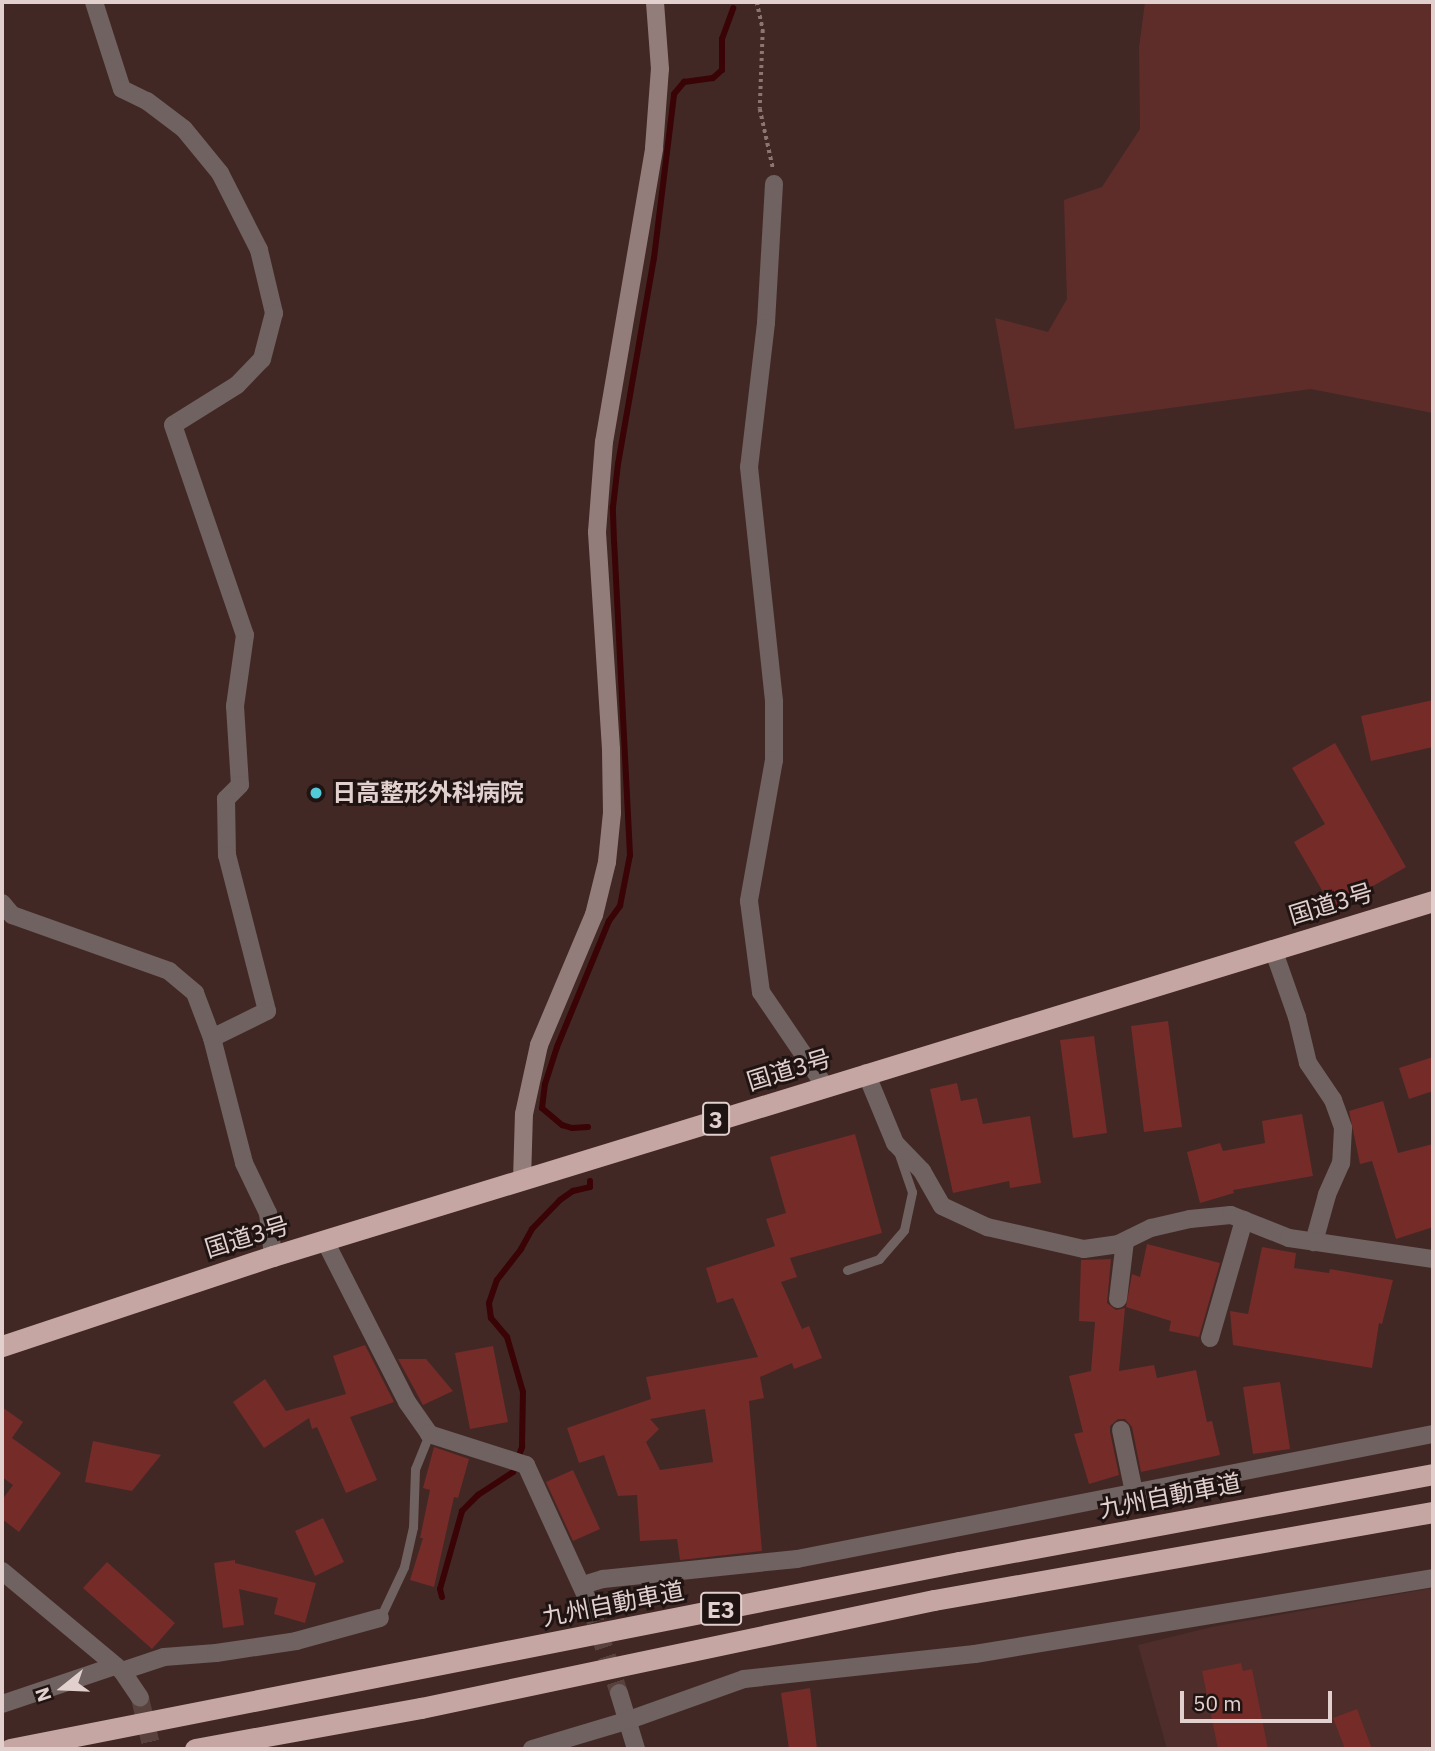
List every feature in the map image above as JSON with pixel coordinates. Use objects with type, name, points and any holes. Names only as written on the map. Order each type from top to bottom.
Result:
[{"type":"highway","name":"国道3号","points":[[2,1346],[273,1256],[1433,901]]},
{"type":"highway","name":"九州自動車道","points":[[10,1749],[972,1560],[1433,1474]]},
{"type":"highway","name":"E3","points":[[195,1749],[434,1705],[934,1600],[1433,1512]]},
{"type":"street","points":[[94,2],[122,89],[147,101],[184,129],[220,173],[259,250],[274,313],[262,359],[237,385],[173,425],[245,635],[235,705],[240,785],[226,799],[227,855],[267,1011],[212,1038]]},
{"type":"street","points":[[522,1180],[524,1115],[540,1045],[594,915],[607,862],[612,813],[611,749],[597,532],[604,442],[654,148],[660,69],[655,2]]},
{"type":"street","points":[[774,184],[766,323],[749,467],[774,702],[774,760],[749,901],[761,992],[825,1087]]},
{"type":"street","points":[[2,903],[12,915],[169,971],[195,993],[212,1038],[244,1163],[268,1213],[273,1256]]},
{"type":"street","points":[[1273,948],[1297,1017],[1308,1063],[1333,1100],[1343,1128],[1341,1163],[1327,1195],[1314,1241]]},
{"type":"street","points":[[866,1073],[894,1140],[922,1171],[942,1206],[987,1227],[1084,1249],[1125,1241],[1151,1228],[1190,1219],[1231,1215],[1289,1238],[1433,1259]]},
{"type":"street","points":[[1210,1338],[1244,1220]]},
{"type":"street","points":[[325,1241],[407,1402],[429,1434],[526,1465],[590,1605]]},
{"type":"street","points":[[1118,1299],[1125,1241]]},
{"type":"street","points":[[1121,1430],[1134,1492]]},
{"type":"street","points":[[583,1586],[603,1579],[797,1559],[1433,1434]]},
{"type":"street","points":[[2,1571],[118,1669],[140,1699]]},
{"type":"street","points":[[532,1749],[629,1720],[744,1679],[975,1654],[1433,1578]]},
{"type":"street","points":[[2,1704],[164,1657],[216,1653],[296,1641],[380,1618]]},
{"type":"street","points":[[619,1693],[636,1749]]},
{"type":"lane","points":[[847,1270],[879,1259],[904,1230],[912,1192],[894,1140]]},
{"type":"lane","points":[[380,1618],[404,1567],[413,1527],[415,1469],[429,1434]]},
{"type":"path","points":[[757,2],[763,30],[761,109],[774,184]]},
{"type":"shaded area","points":[[1145,2],[1429,2],[1433,15],[1433,413],[1311,389],[1015,429],[995,318],[1048,332],[1067,299],[1064,200],[1102,187],[1140,129],[1139,48]]},
{"type":"shaded area","points":[[1433,1588],[1433,1749],[1167,1749],[1138,1645],[1216,1626]]},
{"type":"building","points":[[1433,700],[1433,747],[1371,761],[1361,716]]},
{"type":"building","points":[[1335,743],[1406,867],[1333,909],[1294,842],[1325,824],[1292,768]]},
{"type":"building","points":[[1168,1021],[1182,1127],[1144,1132],[1131,1026]]},
{"type":"building","points":[[1094,1036],[1107,1133],[1073,1138],[1060,1040]]},
{"type":"building","points":[[1433,1057],[1433,1091],[1409,1099],[1399,1068]]},
{"type":"building","points":[[957,1083],[961,1101],[977,1098],[983,1124],[1030,1116],[1041,1183],[1010,1188],[1009,1181],[953,1193],[930,1089]]},
{"type":"building","points":[[1383,1101],[1398,1153],[1433,1144],[1433,1227],[1396,1239],[1372,1161],[1360,1164],[1349,1111]]},
{"type":"building","points":[[1302,1114],[1313,1176],[1233,1190],[1234,1193],[1200,1203],[1187,1152],[1220,1143],[1223,1151],[1265,1143],[1262,1121]]},
{"type":"building","points":[[855,1134],[882,1233],[790,1258],[797,1277],[781,1282],[802,1329],[809,1326],[822,1358],[794,1369],[792,1363],[760,1377],[764,1398],[749,1401],[762,1551],[680,1560],[677,1539],[640,1541],[637,1495],[618,1496],[604,1455],[579,1463],[567,1428],[651,1399],[646,1377],[758,1357],[733,1298],[717,1303],[706,1268],[775,1246],[766,1219],[786,1213],[770,1157]],"holes":[[[705,1409],[713,1462],[660,1470],[646,1442],[659,1429],[650,1419]]]},
{"type":"building","points":[[1147,1244],[1220,1263],[1199,1337],[1169,1331],[1171,1321],[1126,1307],[1132,1274],[1140,1277]]},
{"type":"building","points":[[1262,1247],[1296,1253],[1294,1268],[1329,1273],[1330,1269],[1393,1280],[1382,1324],[1379,1323],[1372,1368],[1233,1345],[1230,1311],[1248,1314]]},
{"type":"building","points":[[1111,1259],[1107,1303],[1116,1310],[1125,1308],[1119,1371],[1154,1365],[1157,1378],[1196,1370],[1207,1422],[1212,1421],[1220,1455],[1141,1472],[1132,1427],[1125,1419],[1118,1419],[1110,1426],[1110,1432],[1119,1475],[1089,1484],[1074,1434],[1083,1432],[1069,1376],[1091,1371],[1095,1322],[1079,1321],[1081,1260]]},
{"type":"building","points":[[365,1345],[394,1402],[350,1417],[377,1480],[346,1493],[317,1427],[312,1429],[309,1418],[264,1448],[233,1402],[265,1379],[286,1411],[346,1394],[333,1356]]},
{"type":"building","points":[[493,1346],[508,1422],[470,1429],[455,1353]]},
{"type":"building","points":[[398,1359],[426,1359],[453,1391],[423,1405]]},
{"type":"building","points":[[1280,1382],[1290,1449],[1253,1454],[1243,1387]]},
{"type":"building","points":[[2,1407],[23,1422],[12,1438],[61,1473],[19,1532],[2,1519],[2,1500],[13,1485],[2,1477]]},
{"type":"building","points":[[93,1441],[161,1455],[132,1491],[85,1482]]},
{"type":"building","points":[[434,1447],[469,1459],[458,1498],[454,1497],[434,1587],[410,1580],[423,1538],[420,1538],[430,1490],[423,1488]]},
{"type":"building","points":[[573,1470],[600,1529],[573,1541],[546,1482]]},
{"type":"building","points":[[323,1518],[344,1562],[315,1576],[295,1531]]},
{"type":"building","points":[[235,1560],[235,1563],[316,1583],[305,1623],[274,1614],[278,1598],[239,1589],[244,1625],[223,1628],[214,1563]]},
{"type":"building","points":[[107,1562],[175,1623],[152,1649],[83,1588]]},
{"type":"building","points":[[1241,1663],[1243,1671],[1252,1669],[1268,1749],[1218,1749],[1202,1671]]},
{"type":"building","points":[[810,1688],[817,1749],[789,1749],[781,1693]]},
{"type":"building","points":[[1357,1709],[1372,1749],[1345,1749],[1333,1718]]},
{"type":"waterway","points":[[588,1127],[572,1128],[562,1125],[542,1108],[545,1084],[557,1047],[609,921],[620,906],[630,855],[614,542],[613,507],[618,464],[654,258],[674,94],[684,82],[713,78],[722,70],[722,39],[733,8]]},
{"type":"waterway","points":[[442,1597],[440,1589],[462,1511],[478,1495],[513,1472],[522,1447],[523,1392],[507,1337],[491,1318],[489,1303],[497,1280],[521,1249],[532,1229],[560,1200],[573,1191],[590,1187],[590,1181]]},
{"type":"tunnel","points":[[590,1605],[619,1693]]},
{"type":"tunnel","points":[[140,1698],[152,1749]]},
{"type":"place","name":"日高整形外科病院","points":[[316,793]]}]
